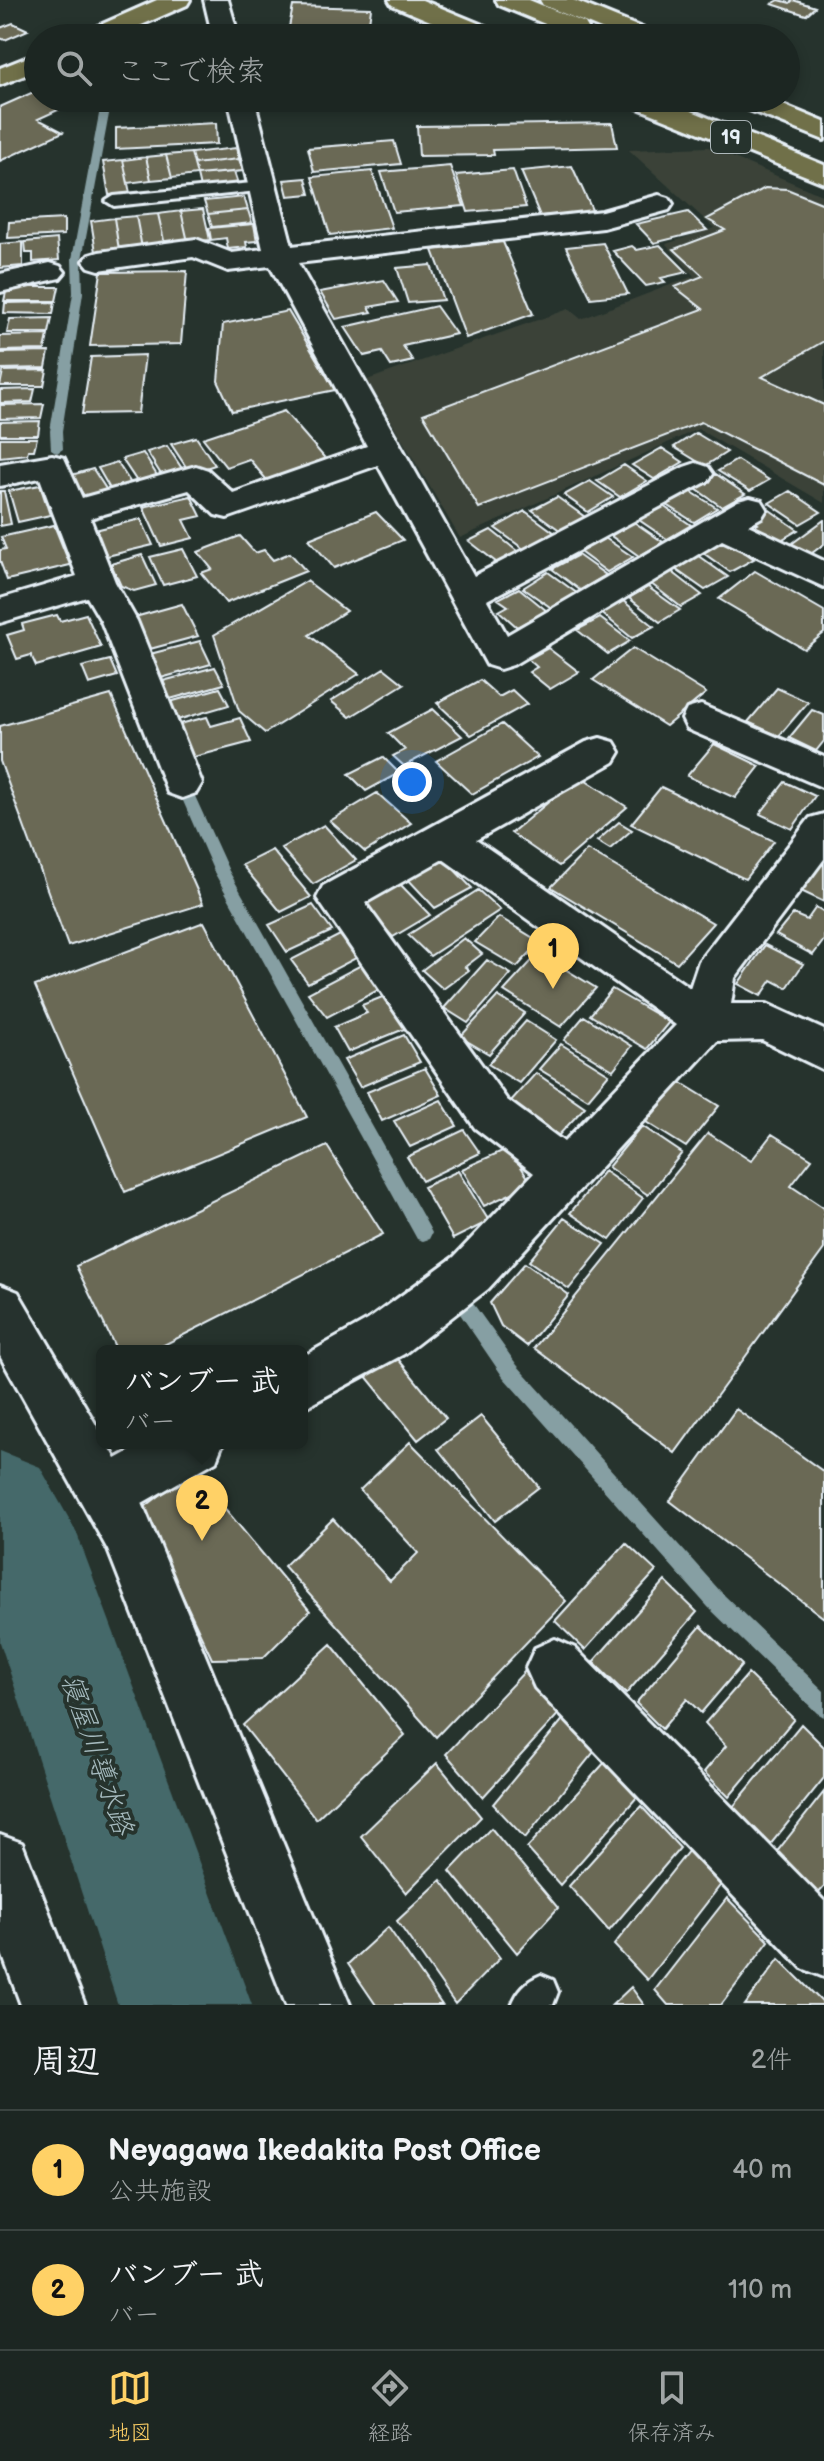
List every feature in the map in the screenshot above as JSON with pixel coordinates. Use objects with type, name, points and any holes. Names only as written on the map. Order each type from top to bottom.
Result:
[{"type":"main road","points":[[123,24],[178,0]]},
{"type":"main road","points":[[401,0],[459,24]]},
{"type":"main road","points":[[459,0],[516,24]]},
{"type":"main road","points":[[508,0],[565,24]]},
{"type":"main road","points":[[552,0],[611,24]]},
{"type":"main road","points":[[0,77],[24,67]]},
{"type":"main road","name":"19","points":[[800,109],[824,111]]},
{"type":"main road","name":"19","points":[[671,112],[824,175]]},
{"type":"main road","name":"19","points":[[768,112],[824,155]]},
{"type":"main road","name":"19","points":[[775,112],[824,132]]},
{"type":"street","points":[[216,0],[222,24]]},
{"type":"street","points":[[244,112],[280,257],[500,656],[736,518],[824,575]]},
{"type":"street","points":[[99,261],[196,248],[228,262],[280,257],[603,219],[659,204]]},
{"type":"street","points":[[0,283],[50,272]]},
{"type":"street","points":[[69,513],[196,477],[227,507],[387,450]]},
{"type":"street","points":[[0,475],[52,465],[97,582],[119,621],[182,783]]},
{"type":"street","points":[[467,595],[696,474]]},
{"type":"street","points":[[0,611],[97,582]]},
{"type":"street","points":[[701,719],[824,773]]},
{"type":"street","points":[[569,1172],[491,1114],[338,898],[600,752]]},
{"type":"street","points":[[308,1381],[386,1337],[461,1282],[569,1172],[706,1023],[714,973],[824,829]]},
{"type":"street","points":[[445,839],[706,1023],[767,1022],[824,1051]]},
{"type":"street","points":[[0,1308],[129,1533],[318,2005]]},
{"type":"street","points":[[108,1492],[186,1449]]},
{"type":"street","points":[[555,1668],[824,1946]]},
{"type":"street","points":[[0,1865],[53,2005]]},
{"type":"lane","points":[[114,201],[263,187]]},
{"type":"shaded area","points":[[708,147],[824,196],[824,503],[698,429],[460,538],[367,380],[569,309],[581,319],[694,276],[666,244],[714,228],[629,150]]},
{"type":"building","points":[[779,0],[790,3],[793,0],[815,7],[806,15],[772,4]]},
{"type":"building","points":[[293,6],[371,8],[369,24],[290,24]]},
{"type":"building","points":[[13,23],[24,28],[24,32],[5,40],[0,38],[0,28]]},
{"type":"building","points":[[24,96],[24,112],[53,112],[38,119],[63,132],[0,161],[0,107]]},
{"type":"building","points":[[216,123],[217,144],[116,149],[116,128]]},
{"type":"building","points":[[612,123],[617,147],[493,150],[494,155],[419,156],[417,126]]},
{"type":"building","points":[[394,141],[401,164],[314,172],[308,148]]},
{"type":"building","points":[[236,148],[239,159],[194,164],[191,153]]},
{"type":"building","points":[[191,153],[197,175],[172,178],[166,155]]},
{"type":"building","points":[[166,155],[172,178],[151,180],[146,157]]},
{"type":"building","points":[[146,157],[151,180],[128,183],[123,160]]},
{"type":"building","points":[[239,159],[243,171],[197,175],[194,164]]},
{"type":"building","points":[[123,160],[130,193],[109,195],[103,162]]},
{"type":"building","points":[[450,166],[464,206],[394,212],[381,172]]},
{"type":"building","points":[[572,166],[593,212],[540,216],[521,171]]},
{"type":"building","points":[[513,170],[526,207],[468,212],[456,175]]},
{"type":"building","points":[[372,171],[392,228],[330,235],[312,177]]},
{"type":"building","points":[[234,172],[238,184],[200,188],[197,175]]},
{"type":"building","points":[[306,178],[310,194],[288,196],[284,180]]},
{"type":"building","points":[[765,188],[787,189],[824,204],[824,341],[762,377],[824,405],[824,485],[701,422],[479,508],[423,414],[703,309],[675,287],[703,276],[674,249],[725,230],[707,219]]},
{"type":"building","points":[[244,197],[248,210],[208,214],[204,201]]},
{"type":"building","points":[[203,209],[210,240],[188,242],[181,211]]},
{"type":"building","points":[[248,210],[252,223],[212,227],[208,214]]},
{"type":"building","points":[[181,211],[188,242],[165,245],[158,214]]},
{"type":"building","points":[[688,212],[707,230],[654,243],[636,224]]},
{"type":"building","points":[[158,214],[165,245],[142,248],[136,216]]},
{"type":"building","points":[[136,216],[142,248],[119,250],[114,218]]},
{"type":"building","points":[[114,218],[119,250],[96,252],[91,221]]},
{"type":"building","points":[[64,219],[64,235],[8,238],[9,222]]},
{"type":"building","points":[[254,224],[257,241],[246,242],[247,247],[228,249],[226,238],[211,240],[209,228]]},
{"type":"building","points":[[57,239],[59,260],[33,262],[33,253],[26,253],[25,242]]},
{"type":"building","points":[[23,242],[23,266],[0,268],[0,244]]},
{"type":"building","points":[[503,242],[533,314],[466,338],[433,250]]},
{"type":"building","points":[[603,243],[628,294],[591,298],[566,247]]},
{"type":"building","points":[[660,245],[687,272],[661,278],[665,282],[646,286],[613,251],[632,246],[637,250]]},
{"type":"building","points":[[431,265],[443,300],[408,303],[397,268]]},
{"type":"building","points":[[187,271],[181,344],[90,346],[101,272]]},
{"type":"building","points":[[384,280],[398,302],[369,307],[372,312],[336,319],[320,292]]},
{"type":"building","points":[[14,287],[59,287],[56,301],[4,301],[6,292],[13,292]]},
{"type":"building","points":[[55,302],[53,314],[4,313],[5,303]]},
{"type":"building","points":[[436,306],[456,334],[403,346],[413,361],[391,366],[382,352],[364,356],[345,327]]},
{"type":"building","points":[[288,311],[335,390],[232,411],[218,381],[223,324]]},
{"type":"building","points":[[52,318],[49,333],[7,333],[10,319]]},
{"type":"building","points":[[48,335],[45,350],[0,351],[0,336]]},
{"type":"building","points":[[49,352],[46,368],[0,369],[0,353]]},
{"type":"building","points":[[145,355],[138,413],[82,414],[91,357]]},
{"type":"building","points":[[47,370],[44,386],[0,386],[3,371]]},
{"type":"building","points":[[35,389],[32,402],[0,403],[0,390]]},
{"type":"building","points":[[44,404],[41,418],[0,419],[0,405]]},
{"type":"building","points":[[284,411],[330,464],[271,485],[249,459],[226,467],[203,438]]},
{"type":"building","points":[[40,421],[38,435],[0,435],[0,422]]},
{"type":"building","points":[[696,433],[727,452],[705,466],[674,447]]},
{"type":"building","points":[[196,437],[215,465],[190,473],[171,444]]},
{"type":"building","points":[[0,438],[37,438],[34,450],[28,450],[27,454],[0,457]]},
{"type":"building","points":[[167,446],[183,470],[162,476],[147,452]]},
{"type":"building","points":[[662,448],[683,462],[654,479],[632,465]]},
{"type":"building","points":[[143,453],[158,477],[138,483],[122,459]]},
{"type":"building","points":[[737,460],[769,480],[750,491],[718,471]]},
{"type":"building","points":[[117,462],[134,488],[113,494],[98,468]]},
{"type":"building","points":[[624,465],[647,481],[620,497],[597,481]]},
{"type":"building","points":[[93,469],[110,495],[88,502],[71,475]]},
{"type":"building","points":[[716,474],[745,494],[722,507],[693,487]]},
{"type":"building","points":[[590,481],[613,497],[588,512],[564,495]]},
{"type":"building","points":[[40,485],[50,515],[18,522],[9,491]]},
{"type":"building","points":[[687,489],[717,508],[694,522],[664,503]]},
{"type":"building","points":[[0,491],[4,491],[11,524],[0,526]]},
{"type":"building","points":[[790,491],[821,512],[800,524],[769,503]]},
{"type":"building","points":[[191,496],[201,516],[184,520],[193,538],[161,546],[143,507]]},
{"type":"building","points":[[557,497],[585,517],[561,531],[532,510]]},
{"type":"building","points":[[663,506],[691,525],[667,539],[639,520]]},
{"type":"building","points":[[767,508],[798,530],[774,544],[751,528],[758,524],[749,518]]},
{"type":"building","points":[[525,511],[555,533],[525,550],[495,528]]},
{"type":"building","points":[[376,512],[403,540],[334,568],[309,539]]},
{"type":"building","points":[[141,519],[153,545],[107,556],[95,530]]},
{"type":"building","points":[[824,520],[824,544],[808,556],[790,545]]},
{"type":"building","points":[[634,522],[663,542],[639,556],[611,536]]},
{"type":"building","points":[[54,525],[70,565],[7,580],[0,561],[0,550],[6,549],[1,537]]},
{"type":"building","points":[[491,530],[522,555],[501,566],[469,541]]},
{"type":"building","points":[[240,536],[255,553],[264,550],[273,560],[290,553],[306,571],[226,603],[201,573],[212,569],[198,552]]},
{"type":"building","points":[[605,538],[633,557],[607,572],[580,552]]},
{"type":"building","points":[[726,539],[754,559],[730,572],[702,552]]},
{"type":"building","points":[[183,549],[197,576],[163,585],[150,557]]},
{"type":"building","points":[[142,555],[156,585],[134,591],[121,586],[111,564]]},
{"type":"building","points":[[578,555],[606,575],[580,590],[552,569]]},
{"type":"building","points":[[697,555],[728,577],[705,590],[675,569]]},
{"type":"building","points":[[671,571],[702,595],[681,607],[650,583]]},
{"type":"building","points":[[755,571],[824,611],[824,633],[804,649],[719,599]]},
{"type":"building","points":[[548,572],[578,594],[553,609],[523,588]]},
{"type":"building","points":[[307,581],[346,611],[309,635],[359,674],[265,733],[239,711],[214,635]]},
{"type":"building","points":[[648,587],[680,610],[660,622],[629,598]]},
{"type":"building","points":[[519,588],[547,611],[517,627],[499,611],[508,606],[498,599]]},
{"type":"building","points":[[622,600],[654,626],[632,638],[600,612]]},
{"type":"building","points":[[182,604],[198,636],[150,649],[135,617]]},
{"type":"building","points":[[86,614],[101,647],[36,666],[31,655],[17,659],[7,635],[24,630],[22,624],[57,615],[60,621]]},
{"type":"building","points":[[600,618],[630,641],[608,654],[577,630]]},
{"type":"building","points":[[200,641],[211,664],[161,678],[150,654]]},
{"type":"building","points":[[548,648],[579,672],[550,689],[529,672],[537,667],[528,659]]},
{"type":"building","points":[[633,648],[706,693],[666,726],[593,680]]},
{"type":"building","points":[[110,660],[117,676],[89,684],[82,667]]},
{"type":"building","points":[[215,667],[224,684],[170,699],[163,681]]},
{"type":"building","points":[[384,668],[404,684],[350,717],[331,701]]},
{"type":"building","points":[[480,680],[499,697],[512,690],[527,704],[471,735],[437,703]]},
{"type":"building","points":[[220,688],[229,705],[174,721],[166,703]]},
{"type":"building","points":[[777,688],[808,702],[779,736],[748,722]]},
{"type":"building","points":[[111,695],[203,904],[68,946],[0,761],[0,726]]},
{"type":"building","points":[[433,709],[462,736],[404,766],[393,756],[405,750],[388,733]]},
{"type":"building","points":[[812,710],[824,715],[824,741],[816,751],[789,738]]},
{"type":"building","points":[[207,717],[211,726],[240,718],[251,742],[190,758],[176,725]]},
{"type":"building","points":[[502,724],[538,757],[472,794],[436,761]]},
{"type":"building","points":[[714,744],[760,766],[735,798],[687,776]]},
{"type":"building","points":[[383,757],[399,773],[366,791],[349,774]]},
{"type":"building","points":[[580,776],[627,807],[559,866],[511,833]]},
{"type":"building","points":[[785,782],[815,796],[792,829],[760,814]]},
{"type":"building","points":[[661,787],[774,841],[745,879],[631,824]]},
{"type":"building","points":[[377,793],[411,823],[365,852],[330,821]]},
{"type":"building","points":[[619,822],[632,830],[610,849],[597,841]]},
{"type":"building","points":[[324,825],[356,860],[313,884],[281,848]]},
{"type":"building","points":[[272,850],[311,897],[281,912],[242,865]]},
{"type":"building","points":[[587,850],[713,923],[677,963],[551,887]]},
{"type":"building","points":[[442,857],[472,888],[435,908],[406,877]]},
{"type":"building","points":[[820,861],[824,863],[824,902],[801,891]]},
{"type":"building","points":[[399,883],[430,915],[393,937],[362,904]]},
{"type":"building","points":[[478,890],[500,910],[430,956],[408,935]]},
{"type":"building","points":[[313,905],[332,931],[287,952],[269,925]]},
{"type":"building","points":[[816,907],[824,912],[824,940],[813,955],[776,935],[793,914],[807,920]]},
{"type":"building","points":[[499,917],[540,942],[517,967],[475,942]]},
{"type":"building","points":[[204,922],[307,1117],[125,1192],[35,986]]},
{"type":"building","points":[[340,935],[358,957],[308,983],[291,960]]},
{"type":"building","points":[[464,938],[482,954],[465,967],[469,970],[443,989],[422,970]]},
{"type":"building","points":[[765,945],[803,964],[787,988],[772,980],[761,996],[738,984]]},
{"type":"building","points":[[539,953],[596,988],[561,1027],[504,991]]},
{"type":"building","points":[[487,960],[511,974],[468,1023],[444,1008]]},
{"type":"building","points":[[363,964],[382,988],[327,1017],[308,993]]},
{"type":"building","points":[[612,989],[669,1022],[647,1049],[590,1015]]},
{"type":"building","points":[[390,994],[409,1027],[348,1052],[334,1027],[367,1013],[362,1005]]},
{"type":"building","points":[[498,996],[525,1013],[489,1054],[460,1037]]},
{"type":"building","points":[[584,1016],[632,1046],[613,1070],[564,1040]]},
{"type":"building","points":[[526,1021],[556,1040],[519,1083],[488,1064]]},
{"type":"building","points":[[404,1035],[420,1062],[360,1087],[344,1060]]},
{"type":"building","points":[[561,1044],[609,1074],[588,1099],[539,1069]]},
{"type":"building","points":[[425,1068],[441,1095],[382,1121],[367,1092]]},
{"type":"building","points":[[536,1073],[585,1107],[558,1136],[509,1103]]},
{"type":"building","points":[[680,1082],[719,1106],[686,1147],[646,1122]]},
{"type":"building","points":[[441,1100],[457,1126],[410,1147],[394,1121]]},
{"type":"building","points":[[642,1126],[682,1153],[648,1195],[608,1167]]},
{"type":"building","points":[[464,1130],[480,1153],[422,1181],[407,1157]]},
{"type":"building","points":[[708,1133],[751,1161],[772,1134],[812,1159],[791,1186],[824,1208],[824,1249],[675,1453],[534,1348]]},
{"type":"building","points":[[327,1146],[383,1234],[164,1345],[114,1345],[76,1266]]},
{"type":"building","points":[[509,1148],[532,1184],[484,1206],[462,1169]]},
{"type":"building","points":[[458,1171],[489,1221],[453,1239],[423,1187]]},
{"type":"building","points":[[604,1171],[643,1198],[610,1240],[570,1213]]},
{"type":"building","points":[[564,1218],[605,1244],[569,1289],[529,1261]]},
{"type":"building","points":[[525,1263],[569,1295],[527,1346],[501,1326],[490,1303]]},
{"type":"building","points":[[394,1354],[446,1418],[418,1440],[365,1375]]},
{"type":"building","points":[[736,1409],[824,1472],[824,1618],[670,1501]]},
{"type":"building","points":[[481,1416],[539,1487],[495,1521],[438,1449]]},
{"type":"building","points":[[410,1442],[566,1601],[436,1737],[284,1566],[333,1519],[390,1581],[418,1553],[360,1490]]},
{"type":"building","points":[[193,1470],[310,1611],[263,1658],[212,1659],[142,1509]]},
{"type":"building","points":[[626,1543],[656,1571],[585,1650],[555,1621]]},
{"type":"building","points":[[665,1581],[697,1612],[626,1694],[593,1662]]},
{"type":"building","points":[[701,1626],[742,1665],[701,1713],[687,1699],[662,1729],[636,1703]]},
{"type":"building","points":[[331,1644],[405,1735],[316,1819],[243,1725]]},
{"type":"building","points":[[526,1670],[563,1709],[483,1797],[446,1754]]},
{"type":"building","points":[[748,1674],[794,1719],[729,1797],[704,1772],[726,1746],[705,1723]]},
{"type":"building","points":[[565,1717],[597,1748],[525,1838],[493,1804]]},
{"type":"building","points":[[801,1724],[824,1747],[824,1778],[770,1845],[733,1807]]},
{"type":"building","points":[[606,1761],[638,1796],[560,1885],[527,1848]]},
{"type":"building","points":[[437,1763],[481,1817],[406,1893],[361,1836]]},
{"type":"building","points":[[824,1792],[824,1887],[817,1895],[776,1853]]},
{"type":"building","points":[[641,1806],[680,1848],[609,1931],[569,1886]]},
{"type":"building","points":[[491,1828],[558,1908],[517,1953],[450,1871]]},
{"type":"building","points":[[689,1850],[722,1883],[647,1980],[614,1945]]},
{"type":"building","points":[[441,1880],[500,1958],[455,2004],[397,1921]]},
{"type":"building","points":[[727,1898],[769,1941],[721,2005],[668,2005],[655,1990]]},
{"type":"building","points":[[388,1927],[442,2005],[376,2005],[348,1964]]},
{"type":"building","points":[[779,1959],[824,2004],[824,2005],[745,2005]]},
{"type":"building","points":[[631,1987],[644,2005],[612,2005]]},
{"type":"waterway","points":[[57,449],[56,431],[78,293],[77,259],[104,112]]},
{"type":"waterway","points":[[187,794],[222,872],[423,1233]]},
{"type":"waterway","points":[[464,1305],[510,1371],[715,1600],[824,1706]]},
{"type":"waterway","name":"寝屋川導水路","points":[[0,1507],[35,1572],[185,2005]]},
{"type":"place","name":"Neyagawa Ikedakita Post Office","points":[[553,989]]},
{"type":"place","name":"バンブー 武","points":[[202,1541]]}]
